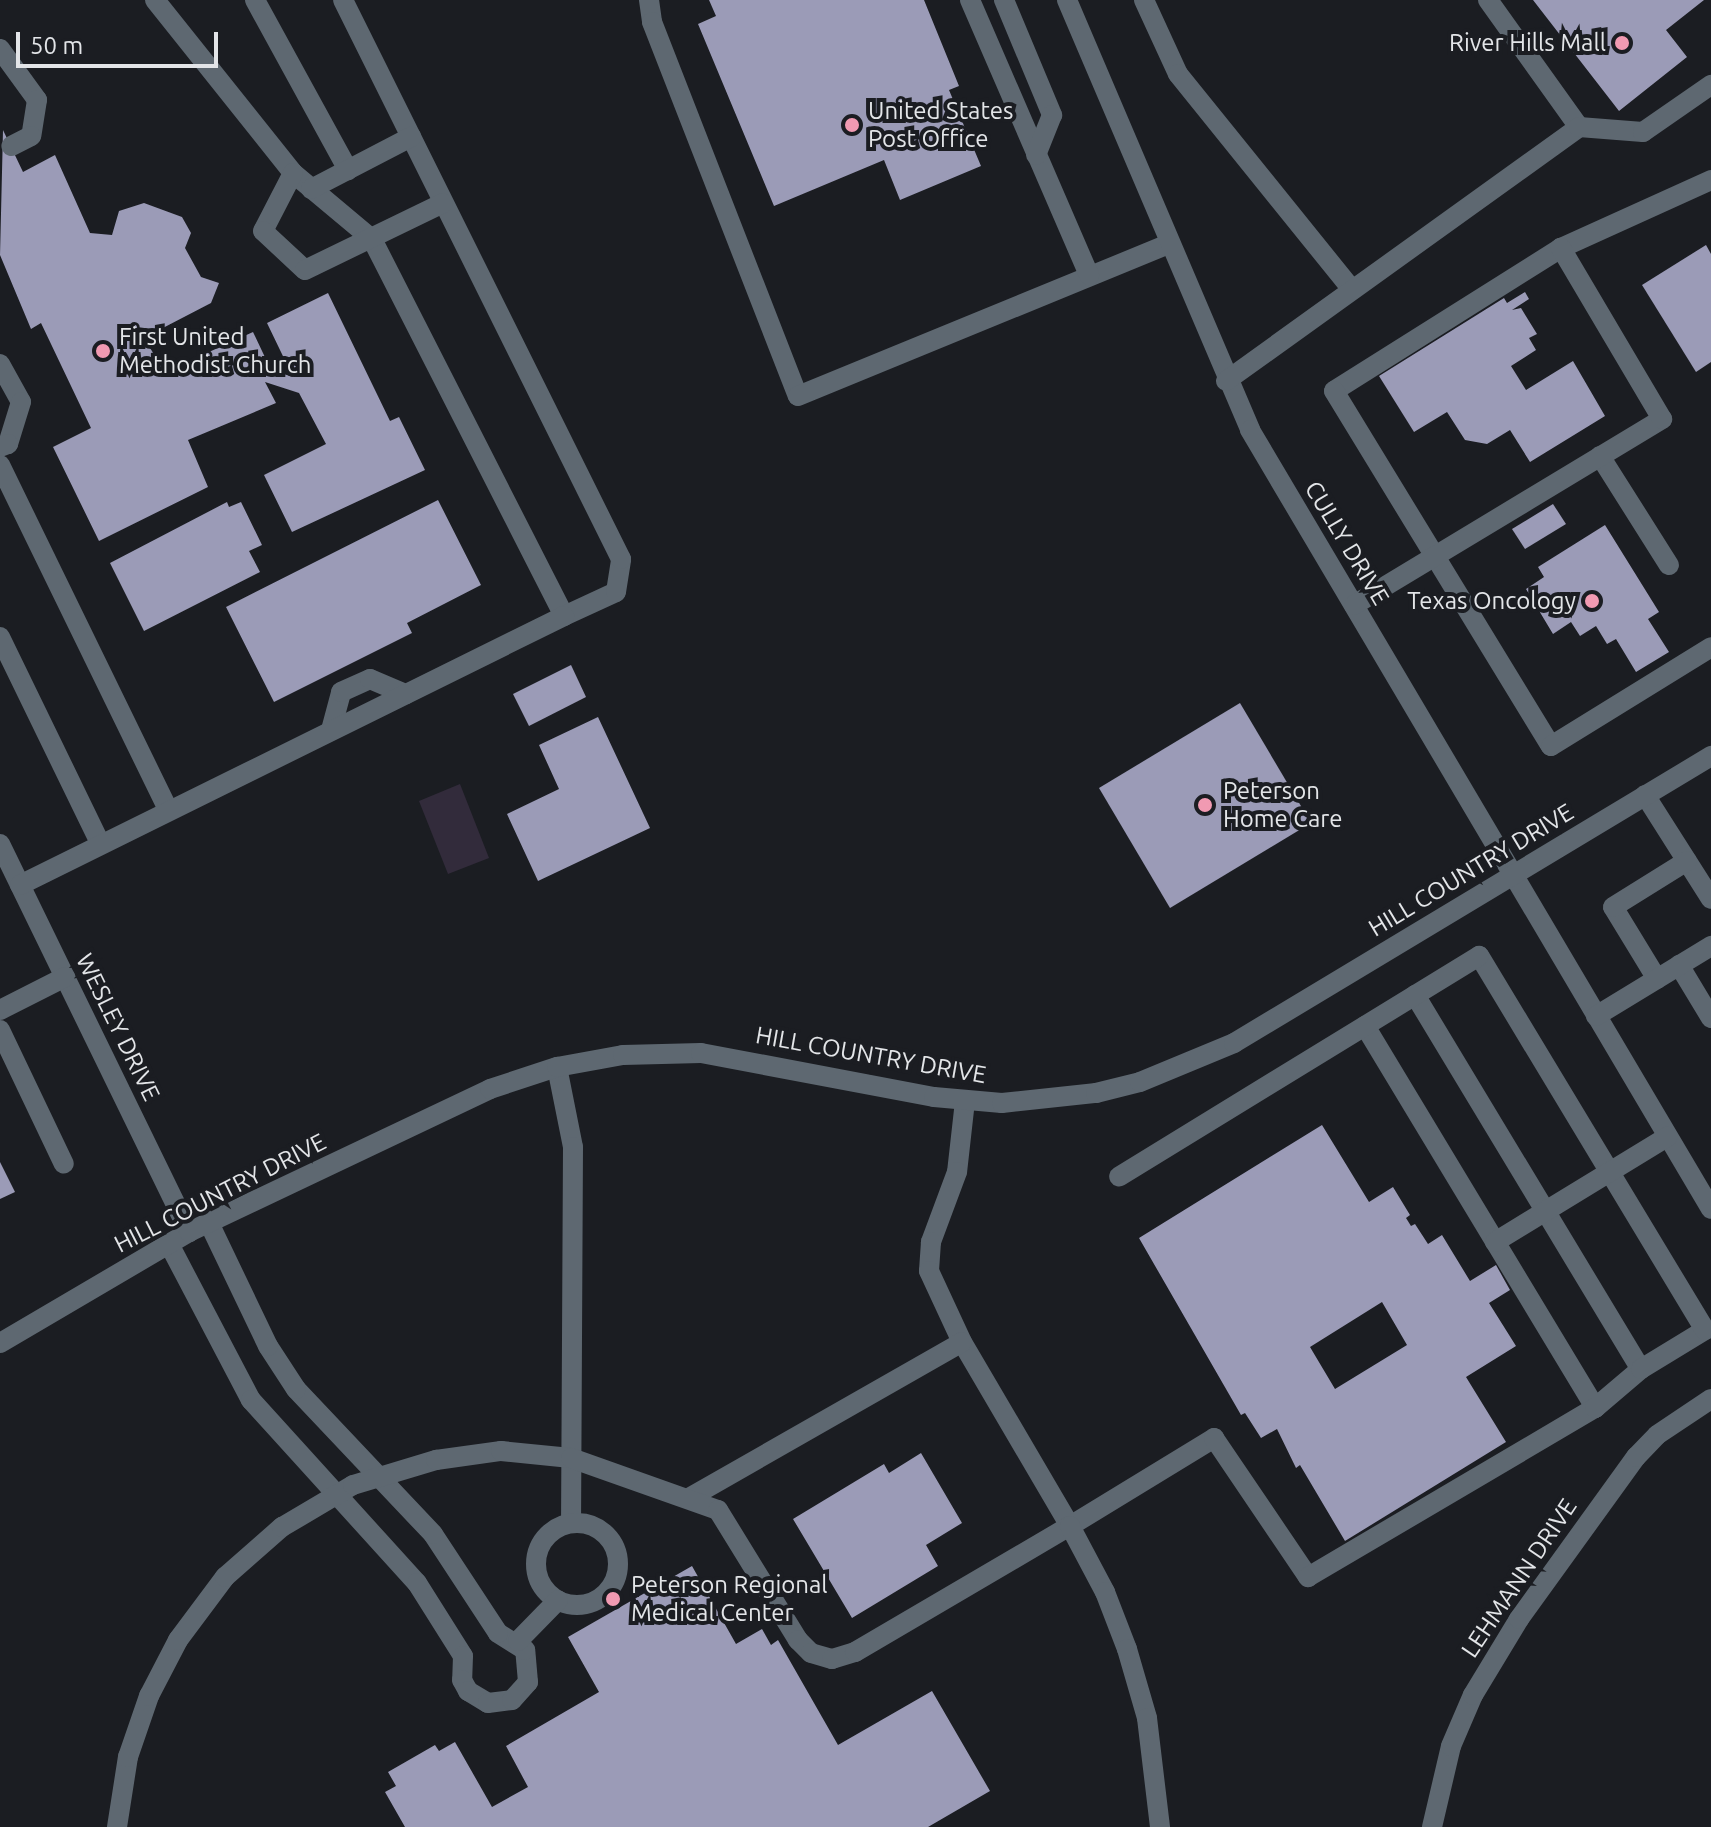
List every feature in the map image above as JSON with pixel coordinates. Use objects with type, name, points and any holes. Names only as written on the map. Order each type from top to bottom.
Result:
[{"type":"street","points":[[155,0],[293,173],[372,239],[564,616]]},
{"type":"street","points":[[255,0],[348,170]]},
{"type":"street","points":[[20,885],[616,592],[621,559],[343,0]]},
{"type":"street","points":[[649,0],[652,22],[798,396],[1169,244]]},
{"type":"street","points":[[970,0],[1089,275]]},
{"type":"street","points":[[1004,0],[1052,115],[1036,155]]},
{"type":"street","name":"CULLY DRIVE","points":[[1067,0],[1226,381],[1354,605],[1711,1209]]},
{"type":"street","points":[[1144,0],[1178,74],[1352,290]]},
{"type":"street","points":[[1488,0],[1579,127]]},
{"type":"street","points":[[0,49],[37,100],[31,136],[11,146]]},
{"type":"street","points":[[1226,381],[1579,127],[1643,132],[1711,85]]},
{"type":"street","points":[[311,189],[411,137]]},
{"type":"street","points":[[293,173],[263,231],[305,270],[443,203]]},
{"type":"street","points":[[1711,180],[1561,248],[1334,391],[1551,746],[1711,647]]},
{"type":"street","points":[[1354,605],[1662,419],[1561,248]]},
{"type":"street","points":[[0,364],[21,402],[8,444],[0,447]]},
{"type":"street","points":[[1600,456],[1669,565]]},
{"type":"street","points":[[0,465],[168,810]]},
{"type":"street","points":[[0,637],[100,843]]},
{"type":"street","points":[[331,730],[341,692],[370,679],[406,694]]},
{"type":"street","name":"HILL COUNTRY DRIVE","points":[[0,1343],[189,1232],[490,1089],[557,1067],[623,1055],[701,1053],[965,1101],[1044,1101],[1096,1093],[1182,1066],[1234,1043],[1711,756]]},
{"type":"street","points":[[1645,795],[1711,899]]},
{"type":"street","name":"WESLEY DRIVE","points":[[0,844],[189,1232]]},
{"type":"street","points":[[1657,979],[1613,907],[1687,861]]},
{"type":"street","points":[[1596,1016],[1711,946]]},
{"type":"street","points":[[117,1827],[138,1726],[178,1640],[225,1577],[282,1527],[333,1494],[374,1476],[467,1454],[535,1452],[571,1458],[689,1498],[728,1520],[798,1640],[811,1653],[832,1659],[855,1652],[1214,1438],[1308,1577],[1595,1408],[1641,1369],[1705,1330],[1479,956],[1119,1177]]},
{"type":"street","points":[[1679,965],[1711,1018]]},
{"type":"street","points":[[0,1010],[65,977]]},
{"type":"street","points":[[1415,995],[1641,1369]]},
{"type":"street","points":[[1365,1026],[1595,1408]]},
{"type":"street","points":[[0,1030],[64,1164]]},
{"type":"street","points":[[557,1067],[573,1147],[571,1523]]},
{"type":"street","points":[[965,1101],[957,1172],[929,1258],[932,1285],[1105,1592],[1127,1649],[1147,1718],[1160,1827]]},
{"type":"street","points":[[1495,1242],[1667,1137]]},
{"type":"street","points":[[169,1244],[251,1400],[333,1494],[417,1583],[463,1656],[462,1680],[477,1699],[500,1704],[522,1692],[531,1671],[518,1641],[498,1633],[452,1557],[374,1476],[281,1370],[209,1223]]},
{"type":"street","points":[[689,1498],[962,1342]]},
{"type":"street","name":"LEHMANN DRIVE","points":[[1432,1827],[1451,1746],[1473,1695],[1519,1619],[1636,1457],[1657,1435],[1711,1399]]},
{"type":"street","points":[[571,1523],[590,1524],[610,1539],[616,1576],[599,1599],[586,1604],[558,1600],[539,1579],[538,1551],[553,1530],[571,1523]]},
{"type":"street","points":[[518,1641],[558,1600]]},
{"type":"shaded area","points":[[460,784],[489,858],[448,874],[419,801]]},
{"type":"building","name":"United States Post Office","points":[[709,0],[924,0],[959,86],[949,90],[981,166],[900,200],[884,160],[774,206],[698,24],[716,16]]},
{"type":"building","name":"River Hills Mall","points":[[1533,0],[1704,0],[1666,30],[1687,57],[1619,111]]},
{"type":"building","name":"First United Methodist Church","points":[[3,130],[23,172],[55,155],[90,233],[112,235],[119,211],[144,203],[182,217],[191,233],[185,248],[201,277],[219,283],[211,303],[159,330],[137,327],[165,372],[253,332],[271,370],[293,377],[267,323],[328,293],[390,421],[399,417],[425,470],[292,532],[264,475],[326,444],[299,393],[265,382],[276,403],[188,440],[208,487],[99,541],[53,447],[91,428],[41,323],[31,329],[0,255]]},
{"type":"building","points":[[1706,245],[1711,254],[1711,362],[1696,372],[1642,285]]},
{"type":"building","points":[[1525,292],[1529,299],[1512,310],[1521,308],[1537,334],[1529,338],[1536,350],[1511,366],[1526,390],[1573,361],[1605,416],[1530,462],[1510,430],[1487,444],[1465,440],[1447,412],[1414,432],[1379,376],[1504,298],[1507,303]]},
{"type":"building","points":[[438,500],[481,585],[407,623],[412,633],[274,702],[226,607]]},
{"type":"building","points":[[227,502],[229,507],[241,502],[262,545],[249,551],[260,572],[144,631],[110,563]]},
{"type":"building","points":[[1553,504],[1566,524],[1525,549],[1512,529]]},
{"type":"building","name":"Texas Oncology","points":[[1605,525],[1659,612],[1648,619],[1669,652],[1636,672],[1616,639],[1607,644],[1596,626],[1580,636],[1571,622],[1553,634],[1526,589],[1544,577],[1538,567]]},
{"type":"building","points":[[571,665],[586,697],[529,726],[513,694]]},
{"type":"building","name":"Peterson Home Care","points":[[1240,703],[1311,823],[1170,908],[1099,788]]},
{"type":"building","points":[[598,717],[650,828],[538,881],[507,814],[559,789],[539,745]]},
{"type":"building","points":[[1322,1125],[1369,1202],[1393,1187],[1410,1215],[1406,1218],[1411,1226],[1415,1224],[1428,1244],[1442,1235],[1470,1281],[1496,1265],[1510,1290],[1489,1303],[1516,1346],[1466,1377],[1506,1442],[1345,1541],[1300,1465],[1296,1468],[1277,1429],[1261,1438],[1245,1413],[1241,1415],[1139,1238]],"holes":[[[1382,1302],[1407,1345],[1335,1389],[1310,1347]]]},
{"type":"building","points":[[0,1162],[15,1192],[0,1199]]},
{"type":"building","points":[[921,1453],[962,1523],[926,1545],[938,1566],[852,1618],[793,1519],[884,1464],[889,1473]]},
{"type":"building","points":[[692,1566],[736,1644],[762,1629],[771,1645],[778,1640],[838,1745],[932,1691],[990,1791],[928,1827],[405,1827],[385,1792],[396,1786],[388,1772],[435,1745],[439,1751],[455,1742],[492,1807],[528,1787],[506,1746],[599,1692],[568,1637]]},
{"type":"place","name":"River Hills Mall","points":[[1622,43]]},
{"type":"place","name":"United States Post Office","points":[[852,125]]},
{"type":"place","name":"First United Methodist Church","points":[[103,351]]},
{"type":"place","name":"Texas Oncology","points":[[1592,601]]},
{"type":"place","name":"Peterson Home Care","points":[[1205,805]]},
{"type":"place","name":"Peterson Regional Medical Center","points":[[613,1599]]}]
